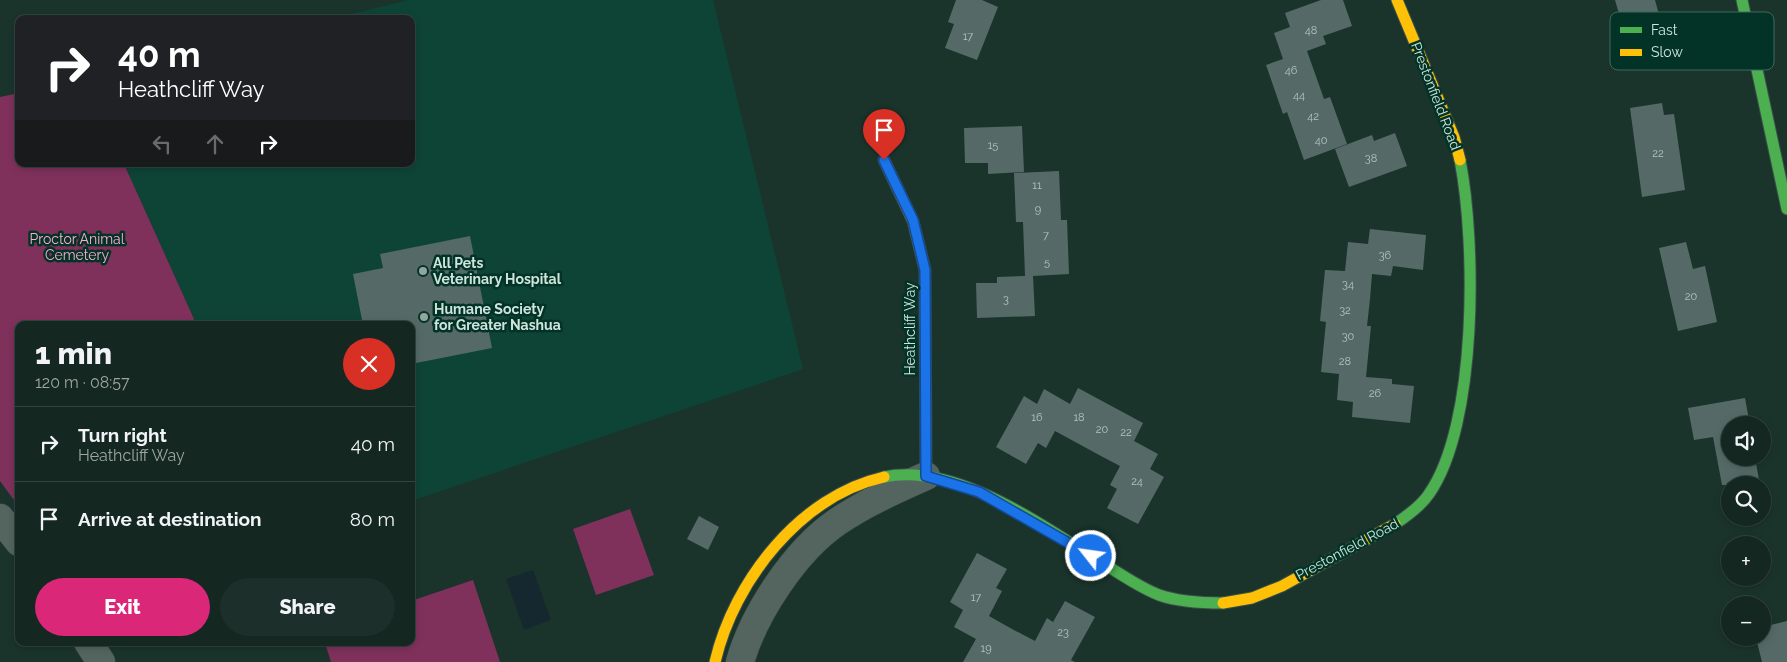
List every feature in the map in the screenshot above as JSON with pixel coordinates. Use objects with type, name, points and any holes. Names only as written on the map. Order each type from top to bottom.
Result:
[{"type":"street","name":"Prestonfield Road","points":[[715,662],[724,626],[734,607],[768,556],[805,517],[834,496],[866,482],[884,477],[926,476],[979,492],[1166,597],[1225,603],[1256,596],[1372,538],[1412,514],[1432,491],[1449,458],[1458,420],[1468,334],[1470,226],[1467,189],[1457,146],[1398,0]]},
{"type":"street","points":[[1757,70],[1787,209]]},
{"type":"street","name":"Heathcliff Way","points":[[884,160],[913,220],[925,270],[926,476]]},
{"type":"street","points":[[740,662],[744,648],[760,614],[787,574],[811,545],[836,523],[862,506],[926,476]]},
{"type":"street","points":[[0,518],[15,537]]},
{"type":"street","points":[[91,646],[101,662]]},
{"type":"shaded area","points":[[409,0],[713,0],[803,369],[415,500],[415,321],[193,321],[194,319],[125,167],[415,167],[415,15],[347,15]]},
{"type":"green space","name":"Proctor Animal Cemetery","points":[[15,94],[15,167],[125,167],[194,319],[193,321],[15,321],[15,502],[0,481],[0,97]]},
{"type":"green space","points":[[630,509],[654,575],[596,595],[573,529]]},
{"type":"green space","points":[[473,580],[500,662],[331,662],[326,646],[415,646],[415,600]]},
{"type":"water","points":[[533,570],[551,620],[524,630],[506,579]]},
{"type":"building","points":[[956,0],[982,0],[998,7],[977,60],[945,48],[954,24],[948,22]]},
{"type":"building","points":[[1321,0],[1343,0],[1352,26],[1323,36],[1326,44],[1307,51],[1324,99],[1330,97],[1347,144],[1304,160],[1287,112],[1283,114],[1266,65],[1283,59],[1274,33],[1290,27],[1285,13]]},
{"type":"building","points":[[1615,0],[1655,0],[1658,12],[1618,12]]},
{"type":"building","points":[[1662,103],[1664,115],[1674,114],[1685,190],[1642,197],[1630,108]]},
{"type":"building","points":[[1022,126],[1024,172],[988,174],[988,163],[965,163],[964,128]]},
{"type":"building","points":[[1395,133],[1407,166],[1349,187],[1335,149],[1372,135],[1374,141]]},
{"type":"building","points":[[1059,171],[1061,220],[1067,220],[1069,274],[1033,276],[1035,316],[977,318],[976,283],[997,283],[997,277],[1025,276],[1023,222],[1016,222],[1014,173]]},
{"type":"building","points":[[1370,229],[1426,235],[1423,270],[1393,266],[1391,276],[1372,274],[1367,326],[1371,326],[1366,377],[1392,379],[1392,384],[1414,386],[1410,423],[1352,417],[1353,402],[1337,400],[1339,374],[1321,372],[1326,322],[1320,321],[1325,270],[1345,271],[1348,242],[1368,244]]},
{"type":"building","points":[[470,236],[492,348],[415,363],[415,321],[362,321],[353,274],[383,268],[380,254]]},
{"type":"building","points":[[1686,242],[1693,269],[1705,266],[1717,322],[1678,331],[1659,248]]},
{"type":"building","points":[[1078,388],[1143,423],[1134,441],[1158,454],[1150,469],[1164,477],[1138,524],[1107,508],[1117,489],[1110,485],[1120,466],[1055,431],[1046,448],[1038,443],[1026,464],[996,447],[1024,396],[1037,404],[1044,389],[1070,404]]},
{"type":"building","points":[[1745,398],[1748,416],[1721,416],[1721,466],[1756,466],[1758,476],[1721,476],[1721,480],[1713,437],[1694,440],[1688,408]]},
{"type":"building","points":[[699,516],[719,527],[708,550],[687,539]]},
{"type":"building","points":[[977,553],[1007,569],[996,588],[1002,591],[989,616],[1012,629],[1035,641],[1047,618],[1053,622],[1065,601],[1095,617],[1071,660],[1075,662],[963,662],[976,639],[954,627],[963,610],[950,602]]},
{"type":"building","points":[[1787,621],[1787,662],[1762,662],[1758,646],[1771,646],[1771,625]]},
{"type":"traffic: fast","points":[[1742,0],[1745,12]]},
{"type":"traffic: fast","points":[[1757,70],[1787,209]]},
{"type":"traffic: fast","points":[[1395,524],[1418,507],[1429,494],[1445,463],[1457,424],[1465,379],[1469,332],[1470,283],[1469,237],[1460,160]]},
{"type":"traffic: fast","points":[[884,477],[912,475],[942,479],[972,489],[1002,502],[1031,518],[1139,586],[1152,592],[1182,601],[1223,603]]},
{"type":"traffic: slow","points":[[1397,0],[1454,137],[1460,160]]},
{"type":"traffic: slow","points":[[884,160],[913,221],[925,270],[926,476]]},
{"type":"traffic: slow","points":[[715,662],[724,632],[738,602],[755,573],[775,546],[799,523],[825,503],[853,487],[884,477]]},
{"type":"traffic: slow","points":[[1223,603],[1252,598],[1282,586],[1395,524]]},
{"type":"place","name":"All Pets Veterinary Hospital","points":[[423,271]]},
{"type":"place","name":"Humane Society for Greater Nashua","points":[[424,317]]},
{"type":"route","points":[[884,160],[913,220],[925,270],[926,476],[979,492],[1091,556]]}]
